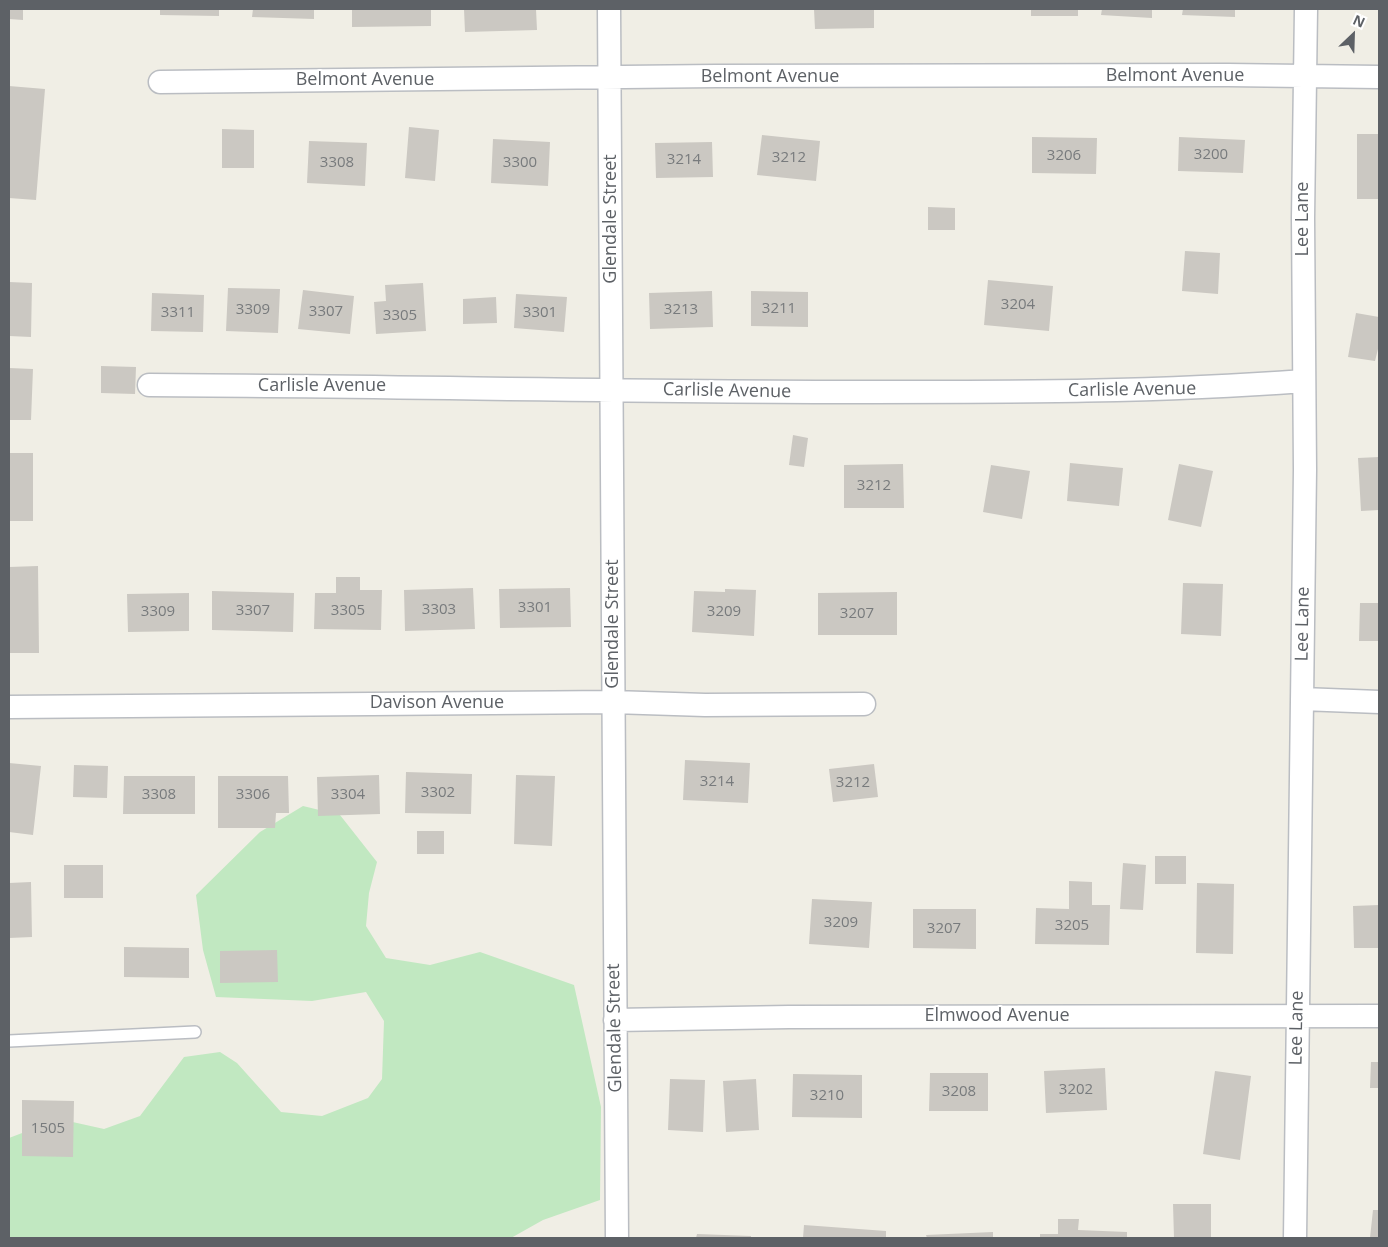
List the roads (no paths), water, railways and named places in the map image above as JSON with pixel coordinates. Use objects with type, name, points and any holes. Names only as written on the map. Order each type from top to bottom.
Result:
[{"type":"street","name":"Glendale Street","points":[[609,9],[617,1238]]},
{"type":"street","name":"Lee Lane","points":[[1296,1238],[1302,699],[1306,9]]},
{"type":"street","name":"Belmont Avenue","points":[[160,82],[610,78],[1379,77]]},
{"type":"street","name":"Carlisle Avenue","points":[[149,385],[1022,392],[1213,388],[1304,381]]},
{"type":"street","points":[[1302,699],[1379,702]]},
{"type":"street","name":"Davison Avenue","points":[[9,707],[613,702],[705,705],[864,704]]},
{"type":"street","name":"Elmwood Avenue","points":[[615,1020],[789,1017],[1379,1016]]},
{"type":"lane","points":[[9,1042],[195,1032]]}]
